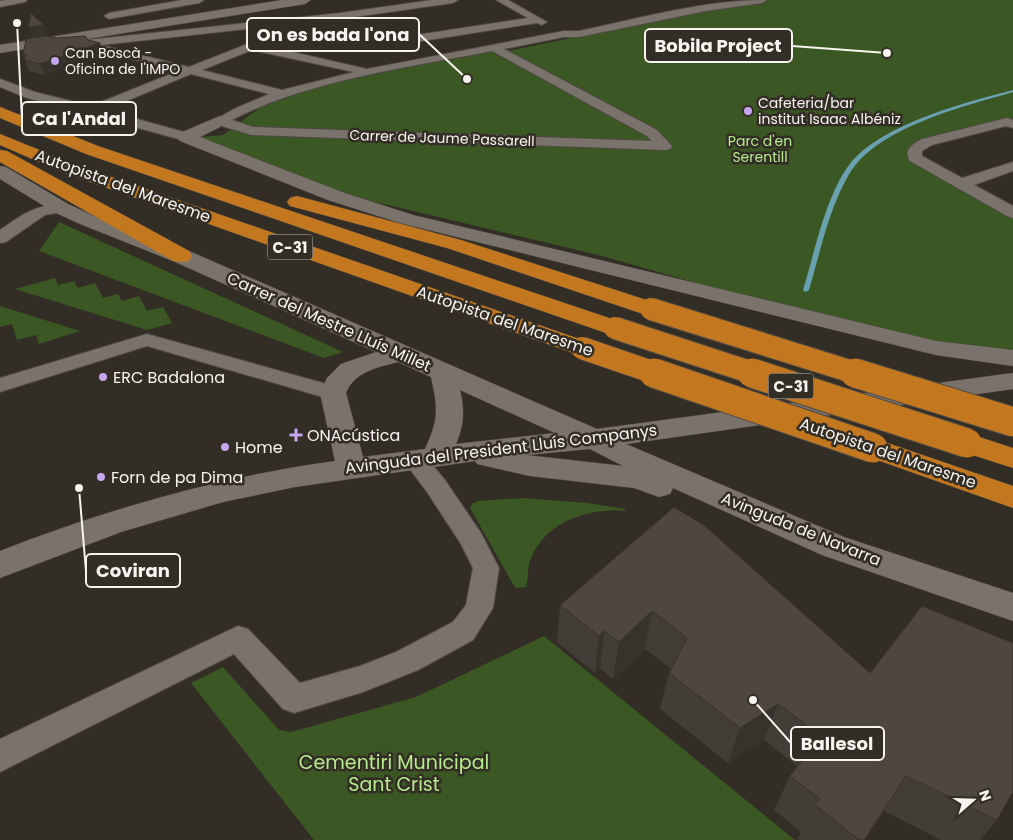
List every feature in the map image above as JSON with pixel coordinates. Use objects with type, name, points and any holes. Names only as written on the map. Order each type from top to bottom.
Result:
[{"type":"highway","name":"Autopista del Maresme","points":[[0,112],[92,150],[615,328],[1013,458]]},
{"type":"highway","name":"Autopista del Maresme","points":[[0,139],[77,171],[1013,497]]},
{"type":"highway","points":[[92,150],[200,176],[454,244],[1013,422]]},
{"type":"highway","points":[[0,154],[181,256]]},
{"type":"street","points":[[0,4],[22,0]]},
{"type":"street","points":[[109,16],[199,0]]},
{"type":"street","points":[[0,50],[304,0]]},
{"type":"street","points":[[50,43],[86,43],[337,19],[453,0]]},
{"type":"street","points":[[501,0],[564,34]]},
{"type":"street","points":[[564,34],[572,30],[734,0]]},
{"type":"street","points":[[186,137],[280,93],[431,58],[564,34],[579,34],[706,8],[762,0]]},
{"type":"street","points":[[337,19],[388,43],[431,58]]},
{"type":"street","points":[[388,43],[538,20]]},
{"type":"street","points":[[91,111],[305,22]]},
{"type":"street","points":[[86,43],[97,48],[280,93]]},
{"type":"street","points":[[250,46],[370,72]]},
{"type":"street","points":[[0,53],[19,47]]},
{"type":"street","name":"Carrer de Jaume Passarell","points":[[213,124],[252,131],[665,146],[652,133],[493,47]]},
{"type":"street","points":[[0,83],[31,95],[129,120],[186,137],[334,196],[407,219],[936,348],[1013,358]]},
{"type":"street","points":[[1010,123],[927,142],[915,149],[915,158],[1013,213]]},
{"type":"street","points":[[961,184],[1013,166]]},
{"type":"street","name":"Carrer del Mestre Lluís Millet","points":[[0,171],[61,208],[181,256],[594,439]]},
{"type":"street","points":[[0,238],[41,211],[61,208]]},
{"type":"street","points":[[407,219],[454,244],[501,251],[596,274],[712,293]]},
{"type":"street","points":[[0,385],[147,340],[333,393]]},
{"type":"street","points":[[351,468],[333,393],[335,383],[355,366],[399,354]]},
{"type":"street","points":[[0,756],[238,638],[294,699],[363,679],[407,661],[463,631],[479,608],[486,568],[472,540],[436,486],[426,459],[448,430],[451,408],[443,372]]},
{"type":"street","name":"Avinguda del President Lluís Companys","points":[[0,565],[49,545],[146,513],[223,491],[351,468],[546,442],[594,439],[1013,381]]},
{"type":"street","name":"Avinguda de Navarra","points":[[594,439],[624,456],[833,546],[1013,607]]},
{"type":"street","points":[[464,453],[530,466],[638,478],[709,502],[761,514]]},
{"type":"green space","name":"Parc d'en Serentill","points":[[772,0],[1013,0],[1013,120],[1002,119],[974,128],[962,128],[924,139],[910,146],[907,154],[908,157],[1013,217],[1013,359],[749,298],[602,256],[371,201],[279,171],[200,137],[223,135],[262,106],[327,84],[486,51],[513,50],[710,9]]},
{"type":"green space","points":[[59,222],[343,352],[324,358],[39,251]]},
{"type":"green space","points":[[55,278],[58,285],[74,281],[78,288],[95,283],[103,298],[118,294],[122,301],[139,296],[147,311],[163,307],[172,323],[147,330],[15,289]]},
{"type":"green space","points":[[0,306],[80,331],[39,344],[36,335],[17,340],[12,324],[0,327]]},
{"type":"green space","points":[[522,498],[588,503],[625,509],[625,511],[597,512],[583,515],[558,526],[538,545],[531,558],[526,587],[516,588],[470,508],[472,504],[478,501]]},
{"type":"green space","name":"Cementiri Municipal Sant Crist","points":[[544,636],[795,840],[314,840],[191,683],[223,667],[279,730],[291,732],[416,697]]},
{"type":"building","points":[[31,13],[44,25],[28,27]]},
{"type":"building","points":[[46,36],[58,38],[85,36],[88,40],[100,43],[40,64],[25,60],[26,54],[23,55],[26,39]]},
{"type":"building","points":[[674,507],[705,526],[870,673],[922,606],[1013,643],[1013,792],[997,820],[906,776],[864,840],[859,840],[815,805],[820,799],[790,776],[821,736],[778,704],[740,728],[669,673],[687,638],[652,611],[619,642],[604,631],[599,636],[560,605]]},
{"type":"waterway","points":[[806,290],[831,207],[844,177],[852,165],[866,151],[884,139],[926,118],[1013,91]]},
{"type":"place","name":"Ca l'Andal","points":[[17,23]]},
{"type":"place","name":"Bobila Project","points":[[887,53]]},
{"type":"place","name":"Can Boscà - Oficina de l'IMPO","points":[[55,61]]},
{"type":"place","name":"On es bada l'ona","points":[[467,79]]},
{"type":"place","name":"Cafeteria/bar institut Isaac Albéniz","points":[[748,111]]},
{"type":"place","name":"ERC Badalona","points":[[103,377]]},
{"type":"place","name":"ONAcústica","points":[[296,435]]},
{"type":"place","name":"Home","points":[[225,447]]},
{"type":"place","name":"Forn de pa Dima","points":[[101,477]]},
{"type":"place","name":"Coviran","points":[[79,488]]},
{"type":"place","name":"Ballesol","points":[[753,700]]}]
